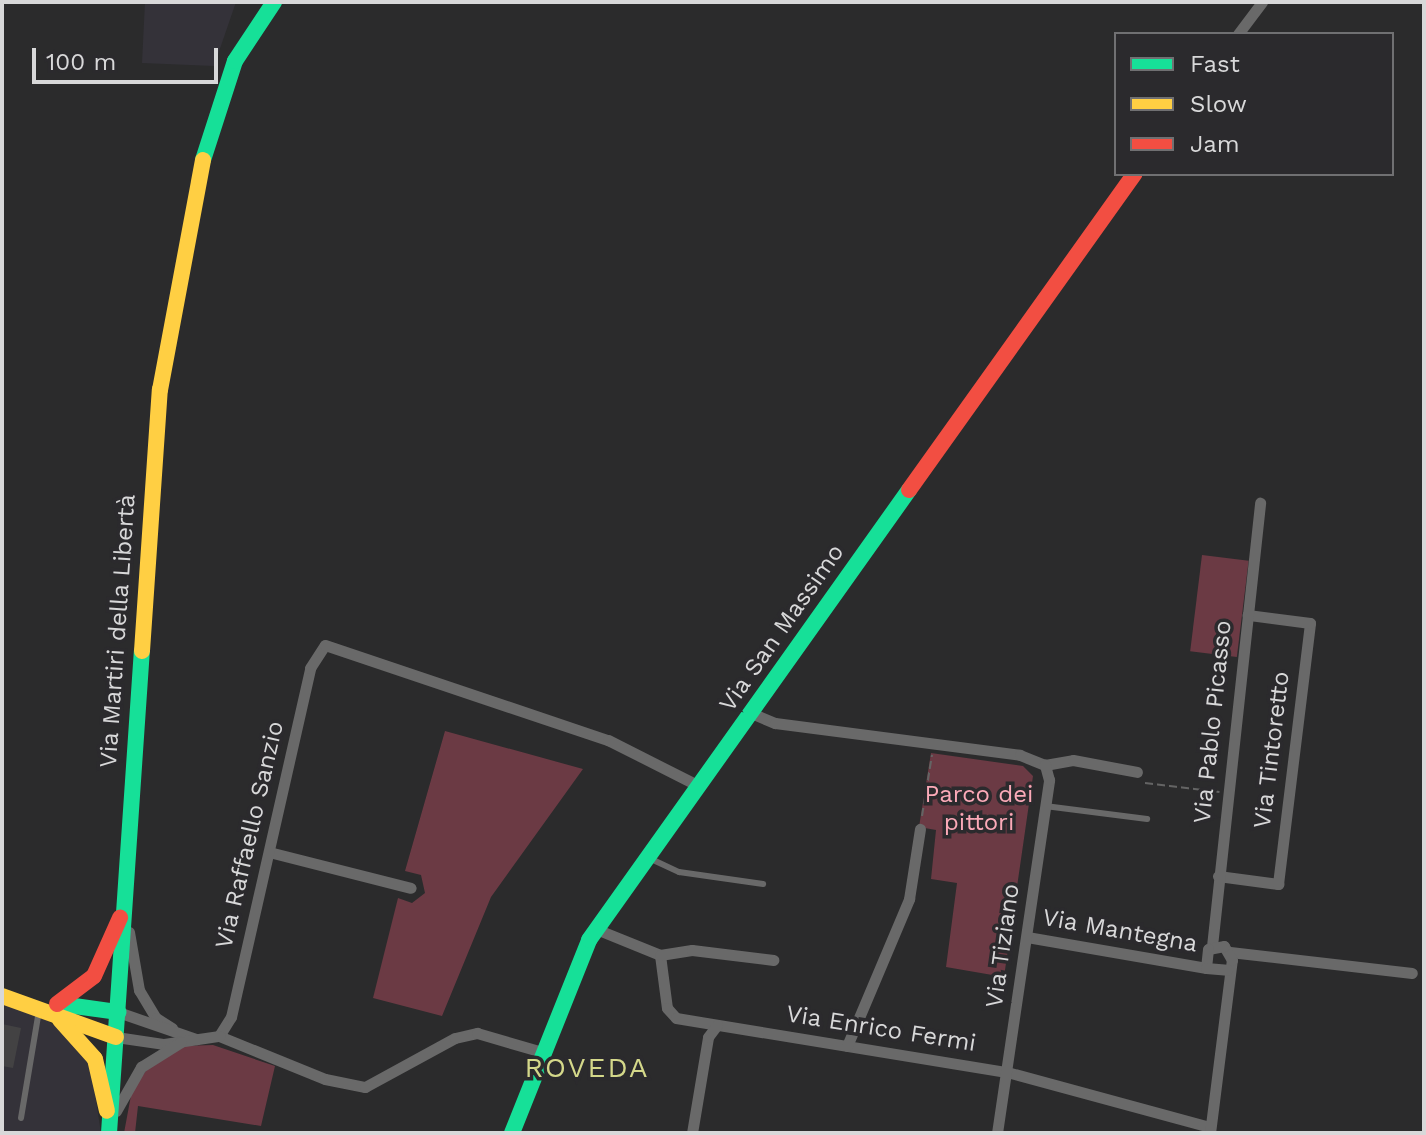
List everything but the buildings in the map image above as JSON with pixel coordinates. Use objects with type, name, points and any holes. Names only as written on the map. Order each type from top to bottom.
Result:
[{"type":"street","name":"Via Martiri della Libertà","points":[[109,1130],[148,517],[181,255],[226,82],[274,2]]},
{"type":"street","points":[[1240,32],[1262,2]]},
{"type":"street","points":[[1247,22],[1271,2]]},
{"type":"street","name":"Via San Massimo","points":[[512,1133],[551,1029],[596,929],[1133,176]]},
{"type":"street","name":"Via Pablo Picasso","points":[[1206,968],[1204,956],[1212,946],[1260,503]]},
{"type":"street","name":"Via Tintoretto","points":[[1218,876],[1278,884],[1310,623],[1248,615]]},
{"type":"street","name":"Via Raffaello Sanzio","points":[[219,1036],[231,1017],[310,668],[325,645],[343,645],[608,740],[699,786]]},
{"type":"street","points":[[751,713],[775,723],[1031,757],[1045,765],[1073,760],[1137,772]]},
{"type":"street","name":"Via Tiziano","points":[[997,1133],[1045,806],[1045,765]]},
{"type":"street","points":[[847,1046],[909,899],[920,829]]},
{"type":"street","points":[[269,852],[411,888]]},
{"type":"street","points":[[58,1012],[94,976],[124,907]]},
{"type":"street","points":[[124,907],[139,990],[156,1018],[196,1039]]},
{"type":"street","points":[[596,929],[660,955],[692,950],[773,960]]},
{"type":"street","name":"Via Mantegna","points":[[1027,937],[1227,970]]},
{"type":"street","points":[[1212,946],[1230,952],[1412,973]]},
{"type":"street","points":[[1210,1130],[1230,952]]},
{"type":"street","name":"Via Enrico Fermi","points":[[660,955],[670,1014],[717,1025],[1007,1072],[1210,1130]]},
{"type":"street","points":[[2,996],[58,1012],[116,1037],[181,1042],[219,1036],[325,1079],[365,1087],[455,1038],[487,1033],[542,1052]]},
{"type":"street","points":[[58,1012],[118,1012],[172,1028]]},
{"type":"street","points":[[58,1012],[95,1059],[109,1130]]},
{"type":"street","points":[[692,1133],[708,1037],[717,1025]]},
{"type":"street","points":[[517,1043],[534,1042],[551,1029]]},
{"type":"street","points":[[109,1130],[141,1067],[181,1042]]},
{"type":"lane","points":[[1045,806],[1147,819]]},
{"type":"lane","points":[[648,857],[679,872],[763,884]]},
{"type":"lane","points":[[21,1118],[39,1008]]},
{"type":"path","points":[[920,829],[934,742]]},
{"type":"path","points":[[1137,772],[1136,781],[1228,793]]},
{"type":"shaded area","points":[[145,2],[236,2],[214,66],[142,63]]},
{"type":"shaded area","points":[[2,1003],[37,1013],[77,1042],[91,1068],[101,1133],[2,1133]]},
{"type":"green space","points":[[1202,555],[1249,561],[1237,657],[1190,651]]},
{"type":"green space","points":[[445,731],[583,769],[491,897],[442,1016],[373,998],[398,898],[412,903],[425,893],[421,875],[405,871]]},
{"type":"green space","name":"Parco dei pittori","points":[[931,753],[1023,766],[1033,776],[1004,977],[946,967],[957,883],[931,879],[936,830],[919,827]]},
{"type":"green space","points":[[213,1045],[275,1066],[261,1126],[138,1106],[135,1133],[124,1133],[132,1090],[151,1064],[181,1046]]},
{"type":"traffic: fast","points":[[203,160],[235,61],[274,2]]},
{"type":"traffic: fast","points":[[512,1133],[589,940],[909,490]]},
{"type":"traffic: fast","points":[[109,1133],[142,651]]},
{"type":"traffic: fast","points":[[60,1004],[118,1012]]},
{"type":"traffic: slow","points":[[142,651],[160,390],[203,160]]},
{"type":"traffic: slow","points":[[2,996],[116,1037]]},
{"type":"traffic: slow","points":[[60,1020],[95,1059],[107,1111]]},
{"type":"traffic: jam","points":[[909,490],[1133,176]]},
{"type":"traffic: jam","points":[[57,1004],[94,976],[120,918]]},
{"type":"district","name":"ROVEDA","points":[[587,1068]]}]
